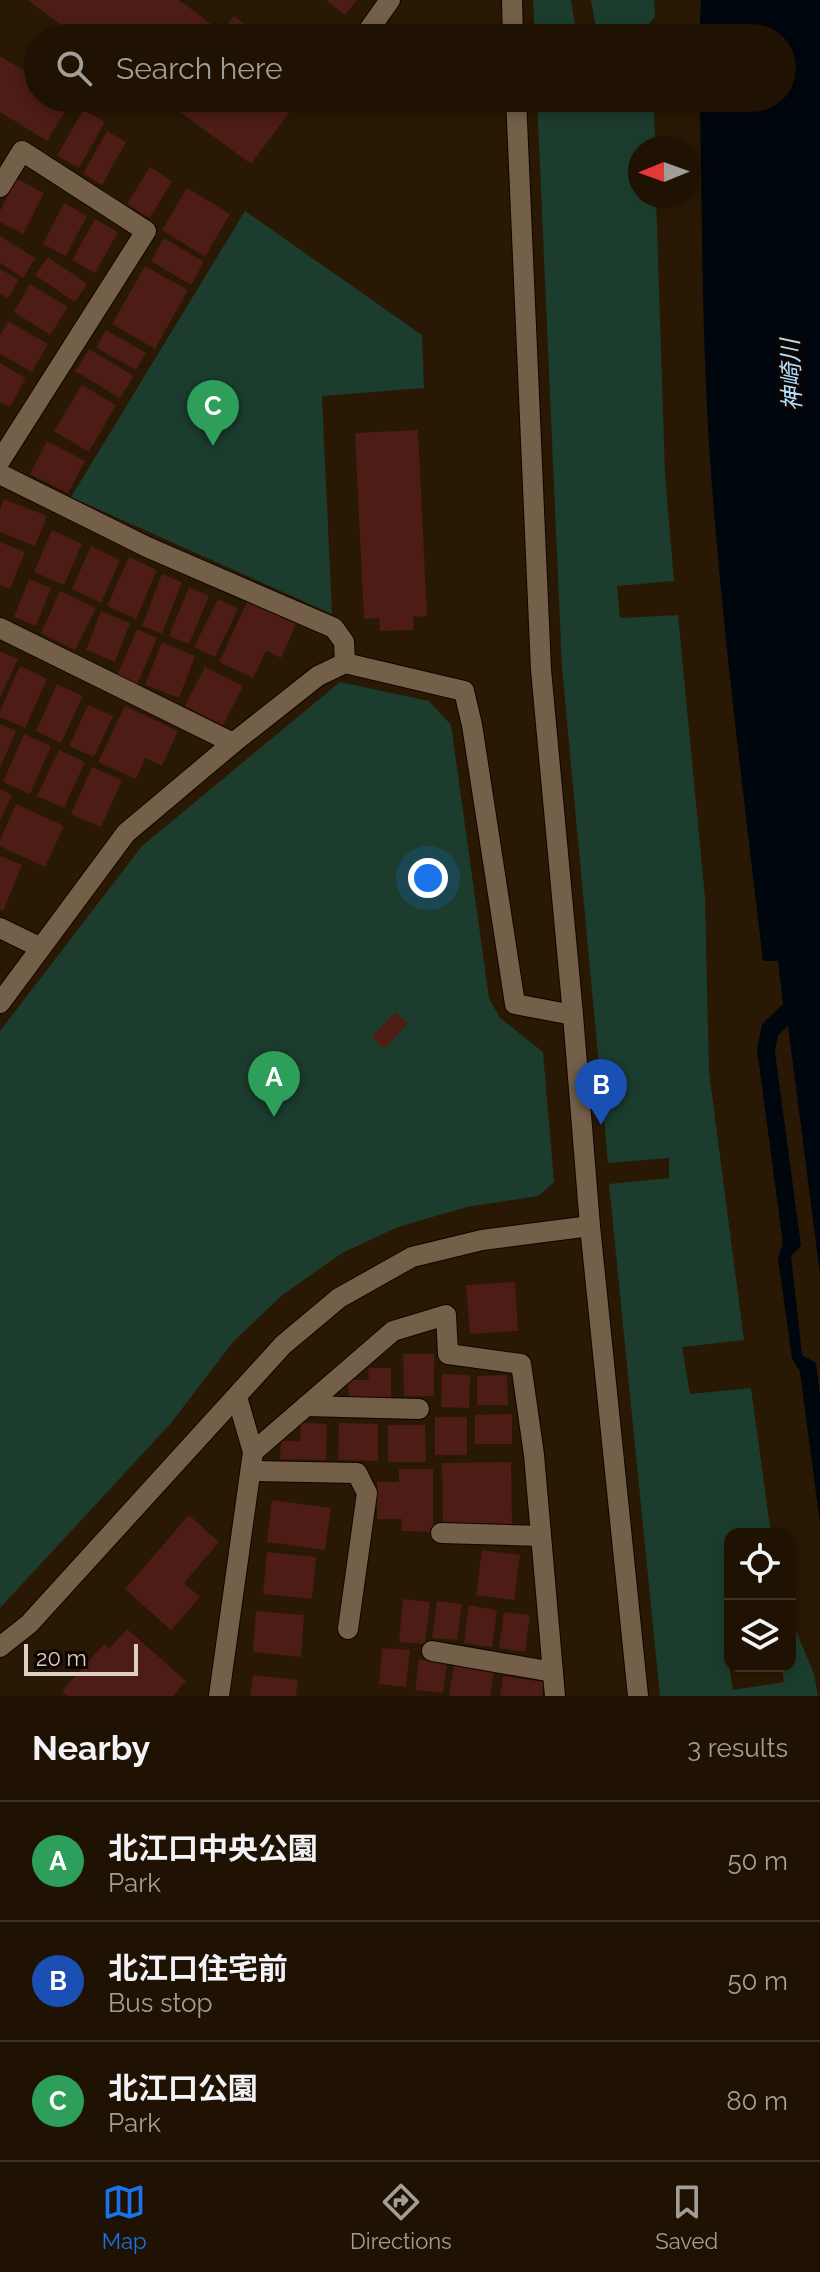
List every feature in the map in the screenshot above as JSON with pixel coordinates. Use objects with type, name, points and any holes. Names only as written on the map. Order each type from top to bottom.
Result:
[{"type":"street","points":[[373,24],[390,0]]},
{"type":"street","points":[[512,0],[513,24]]},
{"type":"street","points":[[517,112],[541,670],[590,1226],[638,1696]]},
{"type":"street","points":[[0,187],[22,151],[146,231],[0,461]]},
{"type":"street","points":[[0,474],[147,547],[334,628],[344,642],[345,663]]},
{"type":"street","points":[[0,628],[233,743]]},
{"type":"street","points":[[0,1003],[126,833],[318,676],[345,663],[464,691],[472,725],[515,1004],[573,1015]]},
{"type":"street","points":[[0,928],[39,947]]},
{"type":"street","points":[[0,1647],[29,1624],[283,1345],[339,1298],[412,1257],[482,1240],[590,1226]]},
{"type":"street","points":[[252,1461],[306,1406],[393,1331],[446,1315],[448,1354],[521,1364],[534,1455],[555,1696]]},
{"type":"street","points":[[219,1696],[252,1461],[237,1397]]},
{"type":"street","points":[[306,1406],[419,1409]]},
{"type":"street","points":[[252,1461],[357,1473],[367,1493],[348,1629]]},
{"type":"street","points":[[441,1533],[541,1536]]},
{"type":"street","points":[[432,1651],[553,1672]]},
{"type":"green space","points":[[533,0],[571,0],[575,24],[534,24]]},
{"type":"green space","points":[[591,0],[654,0],[655,17],[649,24],[595,24]]},
{"type":"green space","points":[[538,112],[654,112],[655,136],[628,136],[628,208],[656,208],[665,475],[674,581],[617,586],[620,618],[678,615],[705,897],[709,1072],[744,1340],[682,1347],[690,1394],[751,1388],[770,1528],[724,1528],[724,1672],[730,1672],[733,1690],[784,1682],[783,1672],[796,1672],[796,1630],[814,1674],[818,1696],[660,1696],[609,1184],[669,1178],[669,1158],[608,1163],[562,668]]},
{"type":"green space","points":[[245,211],[422,335],[424,388],[322,396],[332,614],[71,497]]},
{"type":"green space","points":[[340,682],[429,701],[451,725],[489,998],[500,1018],[543,1052],[554,1182],[538,1196],[467,1207],[398,1227],[342,1253],[281,1296],[233,1342],[171,1423],[0,1608],[0,1031],[142,846]]},
{"type":"water","name":"神崎川","points":[[701,0],[820,0],[820,1274],[788,1026],[778,1035],[775,1052],[801,1246],[791,1256],[802,1355],[816,1363],[820,1396],[820,1524],[800,1372],[792,1358],[778,1258],[783,1244],[757,1049],[762,1024],[783,1004],[778,961],[763,961],[734,717],[711,473],[703,286],[700,112],[796,112],[796,24],[700,24]]},
{"type":"building","points":[[27,0],[179,0],[211,24],[60,24]]},
{"type":"building","points":[[326,0],[357,0],[345,15]]},
{"type":"building","points":[[234,16],[245,24],[228,24]]},
{"type":"building","points":[[0,56],[24,71],[24,112],[65,112],[47,141],[0,112]]},
{"type":"building","points":[[82,112],[105,122],[79,168],[57,156]]},
{"type":"building","points":[[180,112],[290,112],[251,164]]},
{"type":"building","points":[[107,131],[126,142],[102,185],[83,174]]},
{"type":"building","points":[[150,167],[172,181],[150,218],[127,204]]},
{"type":"building","points":[[16,178],[44,193],[23,234],[0,222],[0,211]]},
{"type":"building","points":[[187,188],[230,214],[205,257],[162,230]]},
{"type":"building","points":[[64,203],[87,216],[66,256],[43,244]]},
{"type":"building","points":[[95,219],[118,232],[95,273],[72,260]]},
{"type":"building","points":[[0,236],[35,258],[23,278],[0,263]]},
{"type":"building","points":[[164,238],[204,262],[191,285],[151,261]]},
{"type":"building","points":[[48,257],[87,284],[75,302],[35,275]]},
{"type":"building","points":[[145,266],[188,290],[155,349],[112,324]]},
{"type":"building","points":[[0,269],[19,280],[8,298],[0,294]]},
{"type":"building","points":[[30,284],[68,307],[50,335],[14,312]]},
{"type":"building","points":[[8,321],[48,344],[32,372],[0,354],[0,335]]},
{"type":"building","points":[[106,330],[146,353],[136,370],[96,348]]},
{"type":"building","points":[[89,349],[134,376],[120,398],[75,371]]},
{"type":"building","points":[[0,363],[26,378],[10,407],[0,402]]},
{"type":"building","points":[[82,385],[116,405],[89,452],[54,431]]},
{"type":"building","points":[[418,430],[427,616],[413,617],[414,630],[380,631],[379,618],[364,619],[355,433]]},
{"type":"building","points":[[47,441],[85,461],[68,493],[30,474]]},
{"type":"building","points":[[4,499],[47,516],[35,546],[0,532],[0,510]]},
{"type":"building","points":[[52,530],[82,544],[64,585],[34,572]]},
{"type":"building","points":[[0,542],[25,552],[10,589],[0,585]]},
{"type":"building","points":[[91,546],[120,560],[101,603],[72,589]]},
{"type":"building","points":[[129,557],[157,570],[136,619],[107,606]]},
{"type":"building","points":[[162,574],[182,582],[162,634],[142,626]]},
{"type":"building","points":[[29,579],[51,588],[36,626],[14,617]]},
{"type":"building","points":[[189,587],[209,596],[189,644],[169,636]]},
{"type":"building","points":[[60,591],[96,608],[75,650],[41,633]]},
{"type":"building","points":[[218,599],[238,609],[215,657],[194,647]]},
{"type":"building","points":[[247,602],[296,624],[281,658],[266,651],[253,678],[219,662]]},
{"type":"building","points":[[101,611],[130,623],[115,662],[86,650]]},
{"type":"building","points":[[137,629],[157,638],[137,685],[117,676]]},
{"type":"building","points":[[162,642],[195,656],[179,698],[145,685]]},
{"type":"building","points":[[0,651],[18,659],[0,697]]},
{"type":"building","points":[[20,666],[47,679],[25,728],[0,717]]},
{"type":"building","points":[[205,667],[243,686],[223,725],[185,706]]},
{"type":"building","points":[[57,684],[83,696],[61,743],[36,731]]},
{"type":"building","points":[[88,705],[113,716],[94,757],[69,746]]},
{"type":"building","points":[[125,706],[178,731],[162,766],[145,758],[136,779],[98,762]]},
{"type":"building","points":[[0,724],[16,731],[0,768]]},
{"type":"building","points":[[24,734],[51,746],[30,794],[3,782]]},
{"type":"building","points":[[59,750],[85,762],[64,808],[37,796]]},
{"type":"building","points":[[92,767],[122,780],[101,827],[71,814]]},
{"type":"building","points":[[0,789],[12,795],[0,822]]},
{"type":"building","points":[[16,804],[64,826],[45,867],[0,846]]},
{"type":"building","points":[[0,856],[22,865],[3,911],[0,910]]},
{"type":"building","points":[[395,1012],[408,1023],[384,1049],[372,1037]]},
{"type":"building","points":[[515,1282],[518,1331],[470,1334],[466,1285]]},
{"type":"building","points":[[403,1354],[434,1354],[434,1396],[404,1396]]},
{"type":"building","points":[[368,1368],[391,1368],[391,1398],[349,1398],[348,1380],[369,1380]]},
{"type":"building","points":[[442,1374],[470,1375],[469,1408],[441,1407]]},
{"type":"building","points":[[507,1375],[508,1405],[477,1405],[477,1376]]},
{"type":"building","points":[[512,1414],[512,1444],[475,1444],[475,1415]]},
{"type":"building","points":[[435,1417],[467,1417],[467,1455],[435,1455]]},
{"type":"building","points":[[301,1423],[327,1424],[326,1460],[280,1459],[281,1441],[300,1441]]},
{"type":"building","points":[[339,1423],[378,1424],[378,1461],[338,1460]]},
{"type":"building","points":[[388,1425],[425,1425],[426,1462],[388,1462]]},
{"type":"building","points":[[511,1462],[512,1526],[443,1528],[442,1463]]},
{"type":"building","points":[[399,1469],[433,1469],[433,1532],[401,1531],[402,1519],[377,1519],[377,1482],[399,1482]]},
{"type":"building","points":[[272,1500],[331,1508],[325,1550],[267,1542]]},
{"type":"building","points":[[189,1515],[219,1542],[184,1583],[200,1597],[171,1630],[125,1589]]},
{"type":"building","points":[[482,1550],[520,1555],[514,1600],[476,1595]]},
{"type":"building","points":[[267,1552],[316,1557],[312,1599],[263,1594]]},
{"type":"building","points":[[403,1599],[430,1602],[425,1644],[399,1642]]},
{"type":"building","points":[[437,1601],[462,1604],[457,1640],[432,1638]]},
{"type":"building","points":[[469,1605],[497,1610],[492,1647],[464,1643]]},
{"type":"building","points":[[256,1611],[304,1615],[301,1657],[253,1652]]},
{"type":"building","points":[[504,1612],[530,1615],[525,1652],[499,1648]]},
{"type":"building","points":[[127,1629],[186,1681],[173,1696],[68,1696],[62,1691],[104,1644],[109,1649]]},
{"type":"building","points":[[382,1648],[410,1650],[406,1687],[379,1684]]},
{"type":"building","points":[[419,1659],[447,1663],[443,1693],[415,1690]]},
{"type":"building","points":[[454,1665],[494,1671],[490,1696],[449,1696]]},
{"type":"building","points":[[253,1675],[298,1680],[296,1696],[250,1696]]},
{"type":"building","points":[[503,1676],[544,1682],[542,1696],[500,1696]]},
{"type":"place","name":"北江口公園","points":[[213,446]]},
{"type":"place","name":"北江口中央公園","points":[[274,1117]]},
{"type":"place","name":"北江口住宅前","points":[[601,1125]]}]
